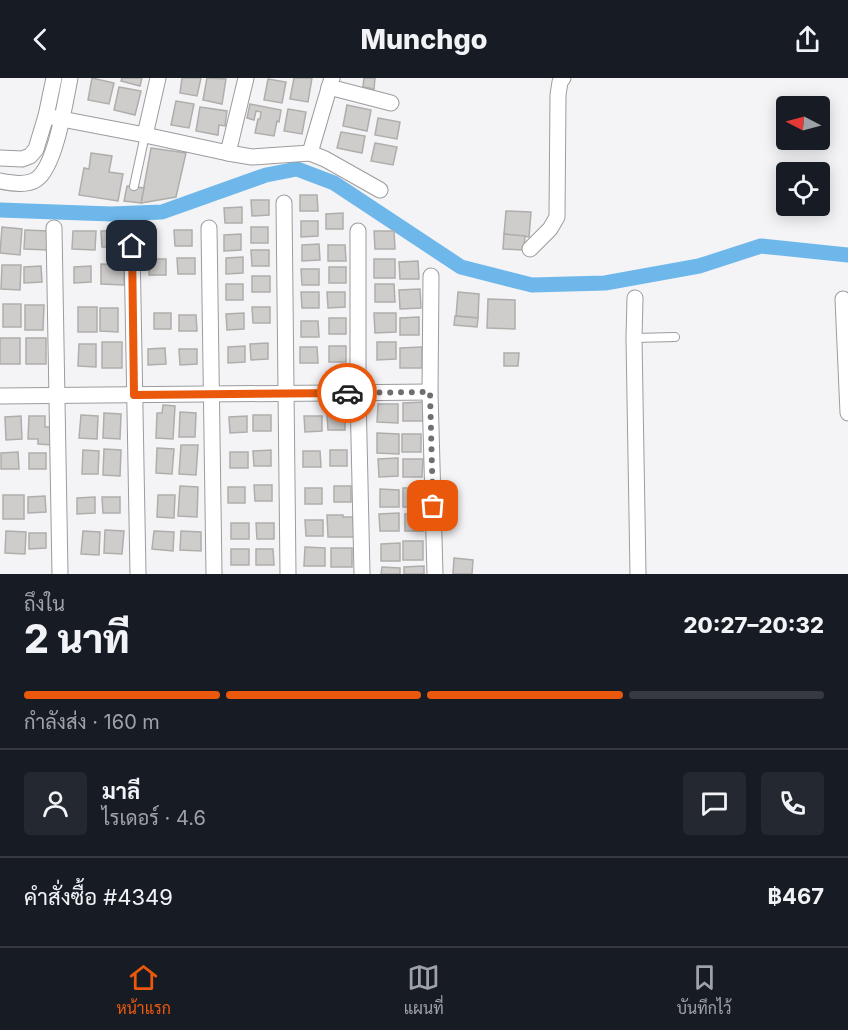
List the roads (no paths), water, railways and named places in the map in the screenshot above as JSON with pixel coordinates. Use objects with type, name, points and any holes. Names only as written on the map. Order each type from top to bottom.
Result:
[{"type":"street","points":[[0,158],[22,159],[30,156],[36,148],[54,78]]},
{"type":"street","points":[[0,182],[35,181],[45,171],[62,119],[70,78]]},
{"type":"street","points":[[145,135],[158,78]]},
{"type":"street","points":[[228,153],[246,78]]},
{"type":"street","points":[[530,249],[550,229],[557,217],[558,95],[563,78]]},
{"type":"street","points":[[310,153],[331,83],[391,103]]},
{"type":"street","points":[[46,116],[228,153],[252,156],[310,153],[380,190]]},
{"type":"street","points":[[284,202],[288,574]]},
{"type":"street","points":[[54,228],[60,574]]},
{"type":"street","points":[[209,228],[214,574]]},
{"type":"street","points":[[358,231],[358,393],[362,574]]},
{"type":"street","points":[[132,246],[138,574]]},
{"type":"street","points":[[431,276],[430,392],[435,574]]},
{"type":"street","points":[[635,298],[638,574]]},
{"type":"street","points":[[843,299],[848,413]]},
{"type":"street","points":[[0,396],[430,392]]},
{"type":"lane","points":[[134,186],[145,135]]},
{"type":"lane","points":[[634,338],[675,337]]},
{"type":"waterway","points":[[0,210],[111,214],[162,212],[266,175],[297,169],[334,183],[461,267],[532,285],[605,283],[699,266],[761,246],[848,255]]}]
